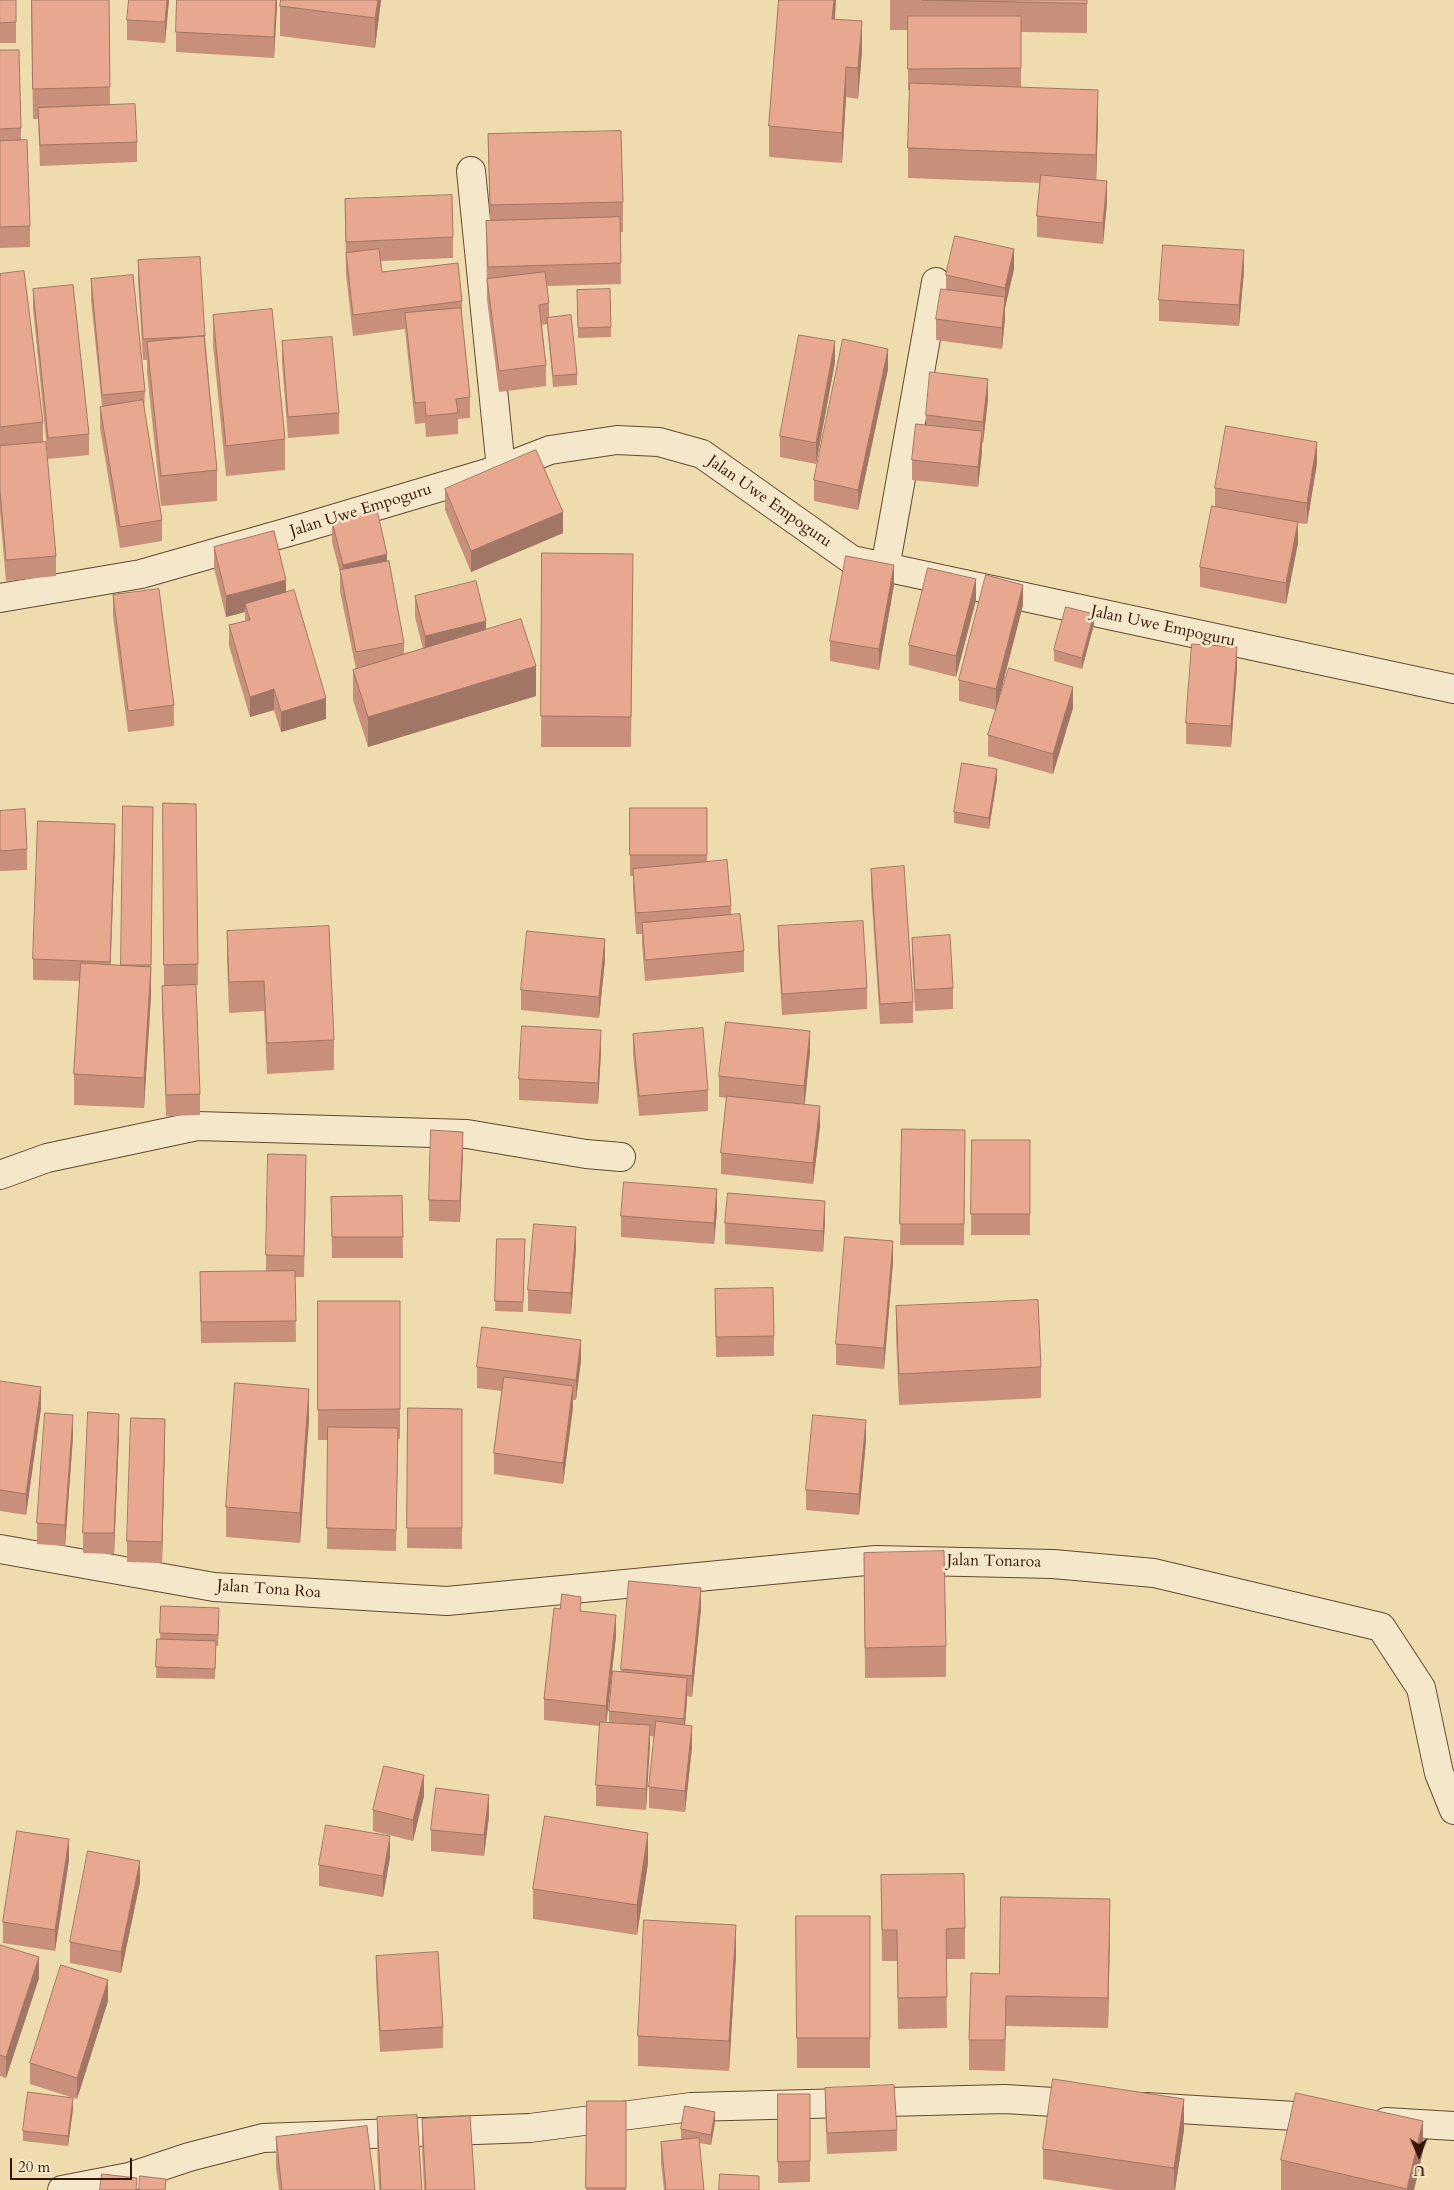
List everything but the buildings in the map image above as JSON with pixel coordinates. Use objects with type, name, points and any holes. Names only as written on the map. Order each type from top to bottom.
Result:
[{"type":"street","points":[[471,171],[501,469]]},
{"type":"street","points":[[885,568],[936,282]]},
{"type":"street","name":"Jalan Uwe Empoguru","points":[[0,598],[141,574],[306,528],[501,469],[550,450],[617,440],[660,442],[702,454],[852,560],[1454,689]]},
{"type":"street","points":[[0,1174],[48,1158],[197,1126],[467,1134],[586,1154],[621,1157]]},
{"type":"street","name":"Jalan Tona Roa","points":[[0,1549],[214,1587],[447,1601],[541,1591]]},
{"type":"street","name":"Jalan Tonaroa","points":[[541,1591],[876,1560],[1053,1564],[1154,1573],[1382,1627],[1421,1688],[1439,1773],[1454,1810]]},
{"type":"street","points":[[62,2190],[129,2177],[189,2157],[263,2138],[530,2128],[691,2107],[1005,2099],[1454,2126]]}]
